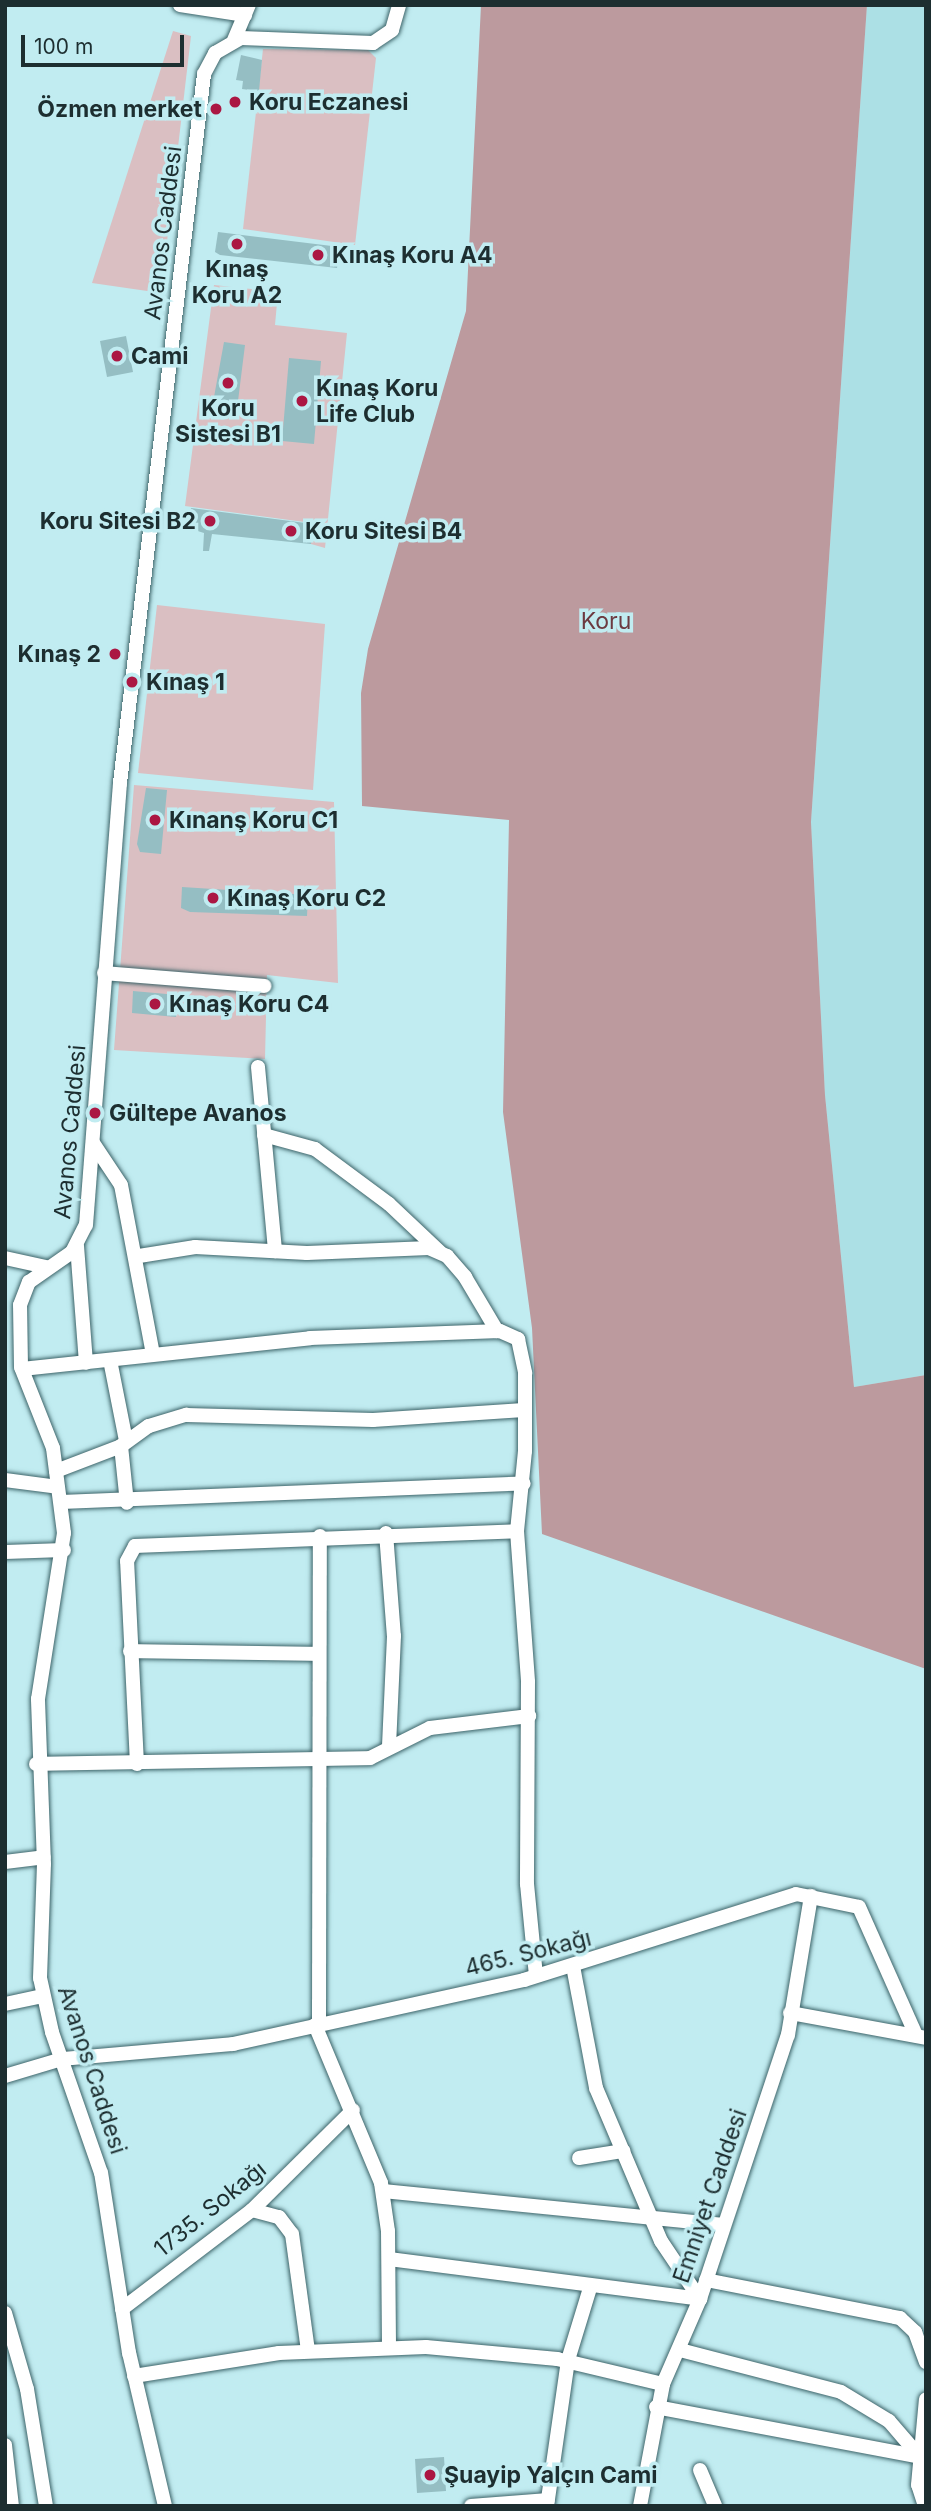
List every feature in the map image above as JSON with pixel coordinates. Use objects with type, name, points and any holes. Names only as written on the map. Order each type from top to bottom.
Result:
[{"type":"street","points":[[180,5],[247,10],[234,40]]},
{"type":"street","points":[[234,40],[261,36],[373,44],[392,30],[399,5]]},
{"type":"street","name":"Avanos Caddesi","points":[[165,2506],[134,2376],[101,2173],[43,1996],[39,1946],[44,1857],[36,1764],[39,1682],[64,1549],[56,1471],[22,1369],[22,1297],[46,1266],[77,1246],[86,1225],[122,770],[203,82],[215,53],[234,40]]},
{"type":"street","points":[[104,973],[264,986]]},
{"type":"street","points":[[258,1067],[275,1251]]},
{"type":"street","points":[[264,1135],[315,1149],[390,1204],[465,1277],[497,1331]]},
{"type":"street","points":[[93,1143],[121,1185],[139,1256],[153,1354]]},
{"type":"street","points":[[77,1246],[86,1363]]},
{"type":"street","points":[[139,1256],[195,1247],[275,1251],[422,1247],[441,1253]]},
{"type":"street","points":[[5,1258],[46,1266]]},
{"type":"street","points":[[22,1369],[269,1340],[497,1331],[512,1334],[520,1342],[524,1483],[517,1531],[529,1716],[527,1884],[536,1976]]},
{"type":"street","points":[[110,1360],[124,1444],[127,1503]]},
{"type":"street","points":[[56,1471],[124,1444],[160,1421],[199,1414],[373,1420],[524,1410]]},
{"type":"street","points":[[5,1480],[58,1487]]},
{"type":"street","points":[[61,1502],[127,1503],[524,1483]]},
{"type":"street","points":[[137,1764],[127,1560],[135,1546],[386,1533],[517,1531]]},
{"type":"street","points":[[386,1533],[394,1636],[389,1747]]},
{"type":"street","points":[[320,1536],[319,1654],[323,1761],[317,2024],[383,2191],[389,2259],[389,2347]]},
{"type":"street","points":[[5,1552],[64,1549]]},
{"type":"street","points":[[130,1651],[319,1654]]},
{"type":"street","points":[[36,1764],[323,1761],[370,1758],[430,1728],[529,1716]]},
{"type":"street","points":[[5,1862],[44,1857]]},
{"type":"street","name":"465. Sokağı","points":[[5,2076],[62,2059],[208,2048],[536,1976],[796,1894],[853,1902],[862,1910],[921,2036]]},
{"type":"street","name":"Emniyet Caddesi","points":[[640,2506],[656,2407],[663,2384],[700,2299],[721,2225],[773,2081],[790,2013],[811,1896]]},
{"type":"street","points":[[573,1966],[596,2088],[669,2257],[700,2299]]},
{"type":"street","points":[[5,2004],[43,1996]]},
{"type":"street","points":[[790,2013],[921,2036]]},
{"type":"street","name":"1735. Sokağı","points":[[122,2309],[252,2210],[353,2110]]},
{"type":"street","points":[[579,2158],[623,2151]]},
{"type":"street","points":[[383,2191],[721,2225]]},
{"type":"street","points":[[252,2210],[279,2217],[292,2234],[308,2350]]},
{"type":"street","points":[[389,2259],[590,2288],[700,2299]]},
{"type":"street","points":[[706,2280],[900,2318],[915,2332],[926,2362]]},
{"type":"street","points":[[471,2506],[548,2503],[568,2360],[590,2288]]},
{"type":"street","points":[[5,2313],[27,2389],[46,2506]]},
{"type":"street","points":[[134,2376],[308,2350],[389,2347],[568,2360],[663,2384]]},
{"type":"street","points":[[680,2350],[841,2392],[889,2421],[920,2457]]},
{"type":"street","points":[[925,2506],[918,2491],[926,2399]]},
{"type":"street","points":[[656,2407],[920,2457]]},
{"type":"street","points":[[5,2445],[12,2506]]},
{"type":"street","points":[[701,2470],[715,2506]]},
{"type":"shaded area","points":[[867,5],[926,5],[926,1375],[854,1387],[825,1095],[811,822]]},
{"type":"shaded area","points":[[173,31],[191,36],[161,293],[92,283]]},
{"type":"shaded area","points":[[263,49],[368,50],[376,58],[355,245],[243,229]]},
{"type":"shaded area","points":[[214,285],[278,292],[275,325],[347,333],[325,548],[311,544],[312,523],[185,506]]},
{"type":"shaded area","points":[[157,605],[325,624],[313,790],[138,773]]},
{"type":"shaded area","points":[[134,785],[334,802],[338,983],[267,975],[265,1059],[114,1050]]},
{"type":"green space","name":"Koru","points":[[481,5],[867,5],[811,822],[825,1095],[854,1387],[926,1375],[926,1669],[542,1534],[532,1328],[503,1112],[509,820],[362,806],[361,693],[368,649],[466,311]]},
{"type":"building","points":[[241,55],[262,60],[259,91],[242,89],[243,81],[236,80]]},
{"type":"building","points":[[218,232],[340,247],[337,268],[220,255],[215,252]]},
{"type":"building","name":"Cami","points":[[126,336],[133,372],[107,377],[100,341]]},
{"type":"building","name":"Koru Sistesi B1","points":[[224,342],[245,345],[237,409],[217,407],[214,397]]},
{"type":"building","name":"Kınaş Koru Life Club","points":[[289,358],[321,361],[314,444],[282,441]]},
{"type":"building","points":[[191,508],[313,524],[311,544],[212,534],[209,551],[203,551],[204,533],[188,528]]},
{"type":"building","name":"Kınanş Koru C1","points":[[146,788],[167,790],[161,854],[140,852],[137,844]]},
{"type":"building","points":[[182,887],[308,895],[307,916],[190,912],[181,908]]},
{"type":"building","name":"Kınaş Koru C4","points":[[133,991],[178,995],[176,1017],[132,1013]]},
{"type":"building","name":"Şuayip Yalçın Cami","points":[[444,2457],[446,2491],[417,2493],[415,2459]]},
{"type":"place","name":"Koru Eczanesi","points":[[235,102]]},
{"type":"place","name":"Özmen merket","points":[[216,109]]},
{"type":"place","name":"Kınaş Koru A2","points":[[237,244]]},
{"type":"place","name":"Kınaş Koru A4","points":[[318,255]]},
{"type":"place","name":"Cami","points":[[117,356]]},
{"type":"place","name":"Koru Sistesi B1","points":[[228,383]]},
{"type":"place","name":"Kınaş Koru Life Club","points":[[302,401]]},
{"type":"place","name":"Koru Sitesi B2","points":[[210,521]]},
{"type":"place","name":"Koru Sitesi B4","points":[[291,531]]},
{"type":"place","name":"Kınaş 2","points":[[115,654]]},
{"type":"place","name":"Kınaş 1","points":[[132,682]]},
{"type":"place","name":"Kınanş Koru C1","points":[[155,820]]},
{"type":"place","name":"Kınaş Koru C2","points":[[213,898]]},
{"type":"place","name":"Kınaş Koru C4","points":[[155,1004]]},
{"type":"place","name":"Gültepe Avanos","points":[[95,1113]]},
{"type":"place","name":"Şuayip Yalçın Cami","points":[[430,2475]]}]
